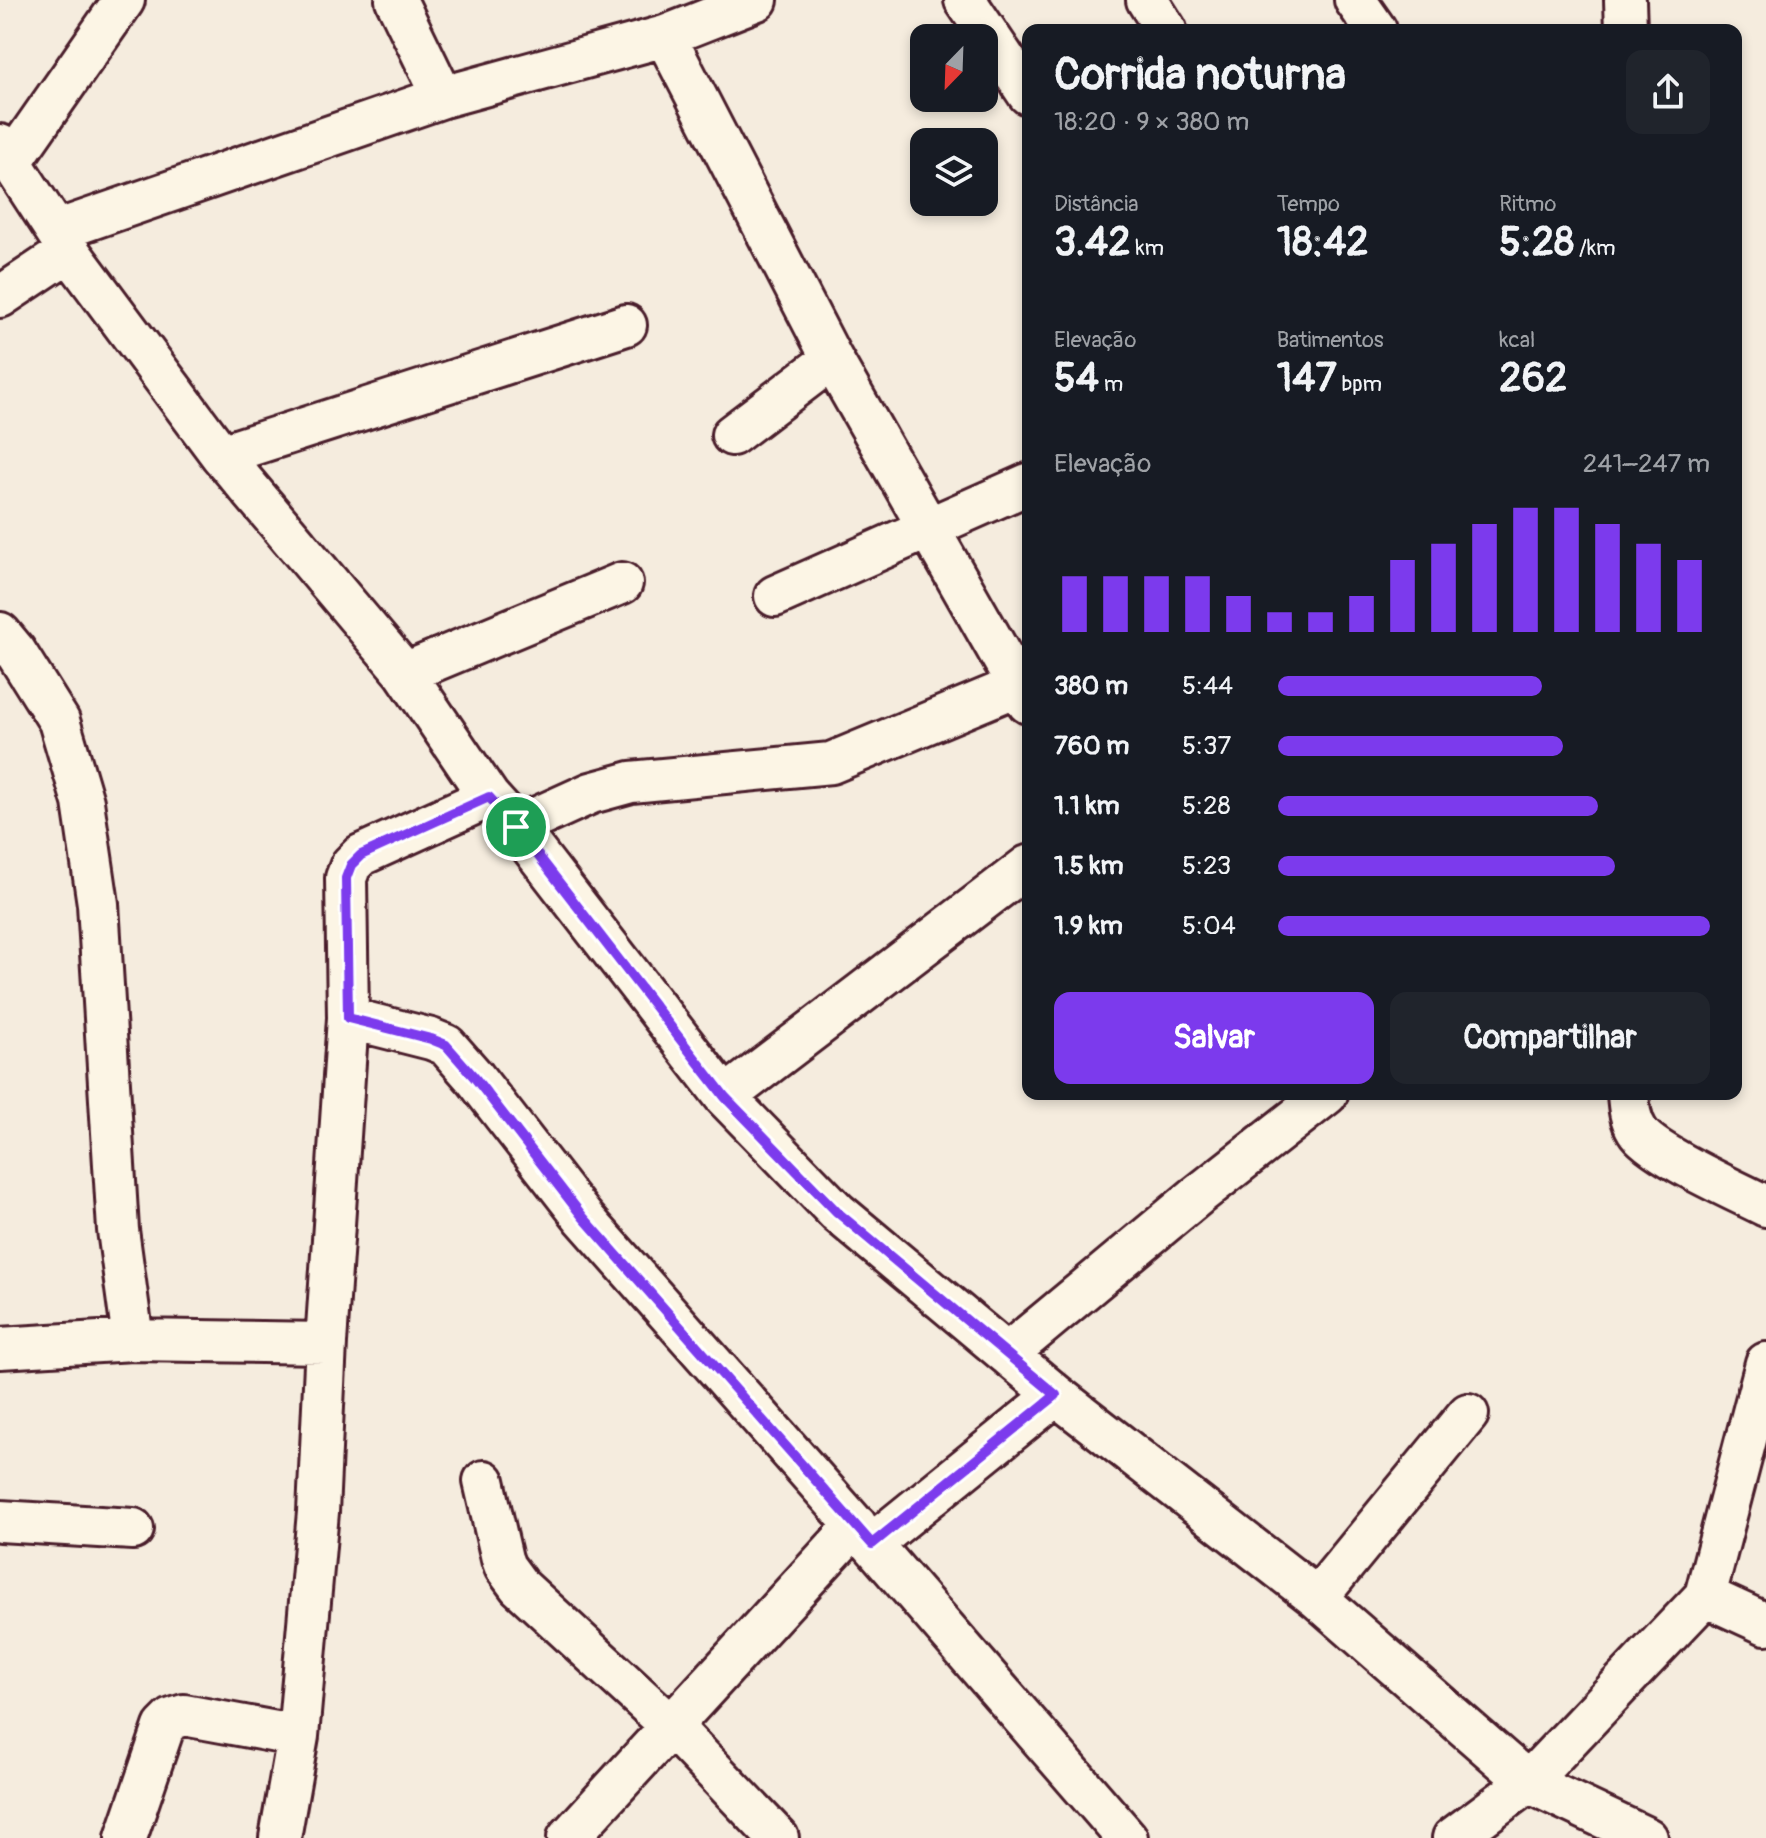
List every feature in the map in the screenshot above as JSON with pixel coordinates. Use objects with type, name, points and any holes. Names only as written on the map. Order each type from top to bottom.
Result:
[{"type":"street","points":[[124,0],[6,153],[62,241],[221,455],[405,673],[489,797],[516,827],[725,1097],[837,1212],[1056,1395],[1317,1598],[1528,1782],[1647,1838]]},
{"type":"street","points":[[396,0],[443,97]]},
{"type":"street","points":[[0,297],[62,241],[443,97],[665,36],[757,0]]},
{"type":"street","points":[[965,0],[1022,85]]},
{"type":"street","points":[[1147,0],[1162,24]]},
{"type":"street","points":[[1355,0],[1372,24]]},
{"type":"street","points":[[1625,0],[1626,24]]},
{"type":"street","points":[[516,827],[591,793],[631,782],[831,763],[1022,694],[832,359],[665,36]]},
{"type":"street","points":[[221,455],[626,325]]},
{"type":"street","points":[[732,435],[832,359]]},
{"type":"street","points":[[775,596],[1022,487]]},
{"type":"street","points":[[405,673],[622,583]]},
{"type":"street","points":[[0,633],[15,651],[59,721],[83,802],[98,904],[118,1230],[133,1340]]},
{"type":"street","points":[[280,1838],[298,1736],[318,1512],[348,1018],[346,878],[351,865],[361,855],[489,797]]},
{"type":"street","points":[[725,1097],[1022,871]]},
{"type":"street","points":[[348,1018],[446,1045],[583,1217],[864,1534],[1127,1838]]},
{"type":"street","points":[[1007,1354],[1197,1196],[1319,1100]]},
{"type":"street","points":[[1628,1100],[1629,1111],[1638,1133],[1655,1147],[1766,1206]]},
{"type":"street","points":[[0,1348],[133,1340],[326,1343]]},
{"type":"street","points":[[1453,1838],[1528,1782],[1705,1596],[1766,1363]]},
{"type":"street","points":[[568,1838],[670,1725],[864,1534],[1056,1395]]},
{"type":"street","points":[[1317,1598],[1468,1414]]},
{"type":"street","points":[[484,1481],[505,1567],[519,1586],[670,1725],[778,1838]]},
{"type":"street","points":[[0,1521],[133,1529]]},
{"type":"street","points":[[1705,1596],[1766,1624]]},
{"type":"street","points":[[126,1838],[164,1727],[172,1719],[184,1715],[298,1736]]},
{"type":"route","points":[[489,797],[516,827],[725,1097],[837,1212],[1056,1395],[872,1544],[583,1217],[446,1045],[348,1018],[346,878],[351,865],[361,855],[489,797]]}]
